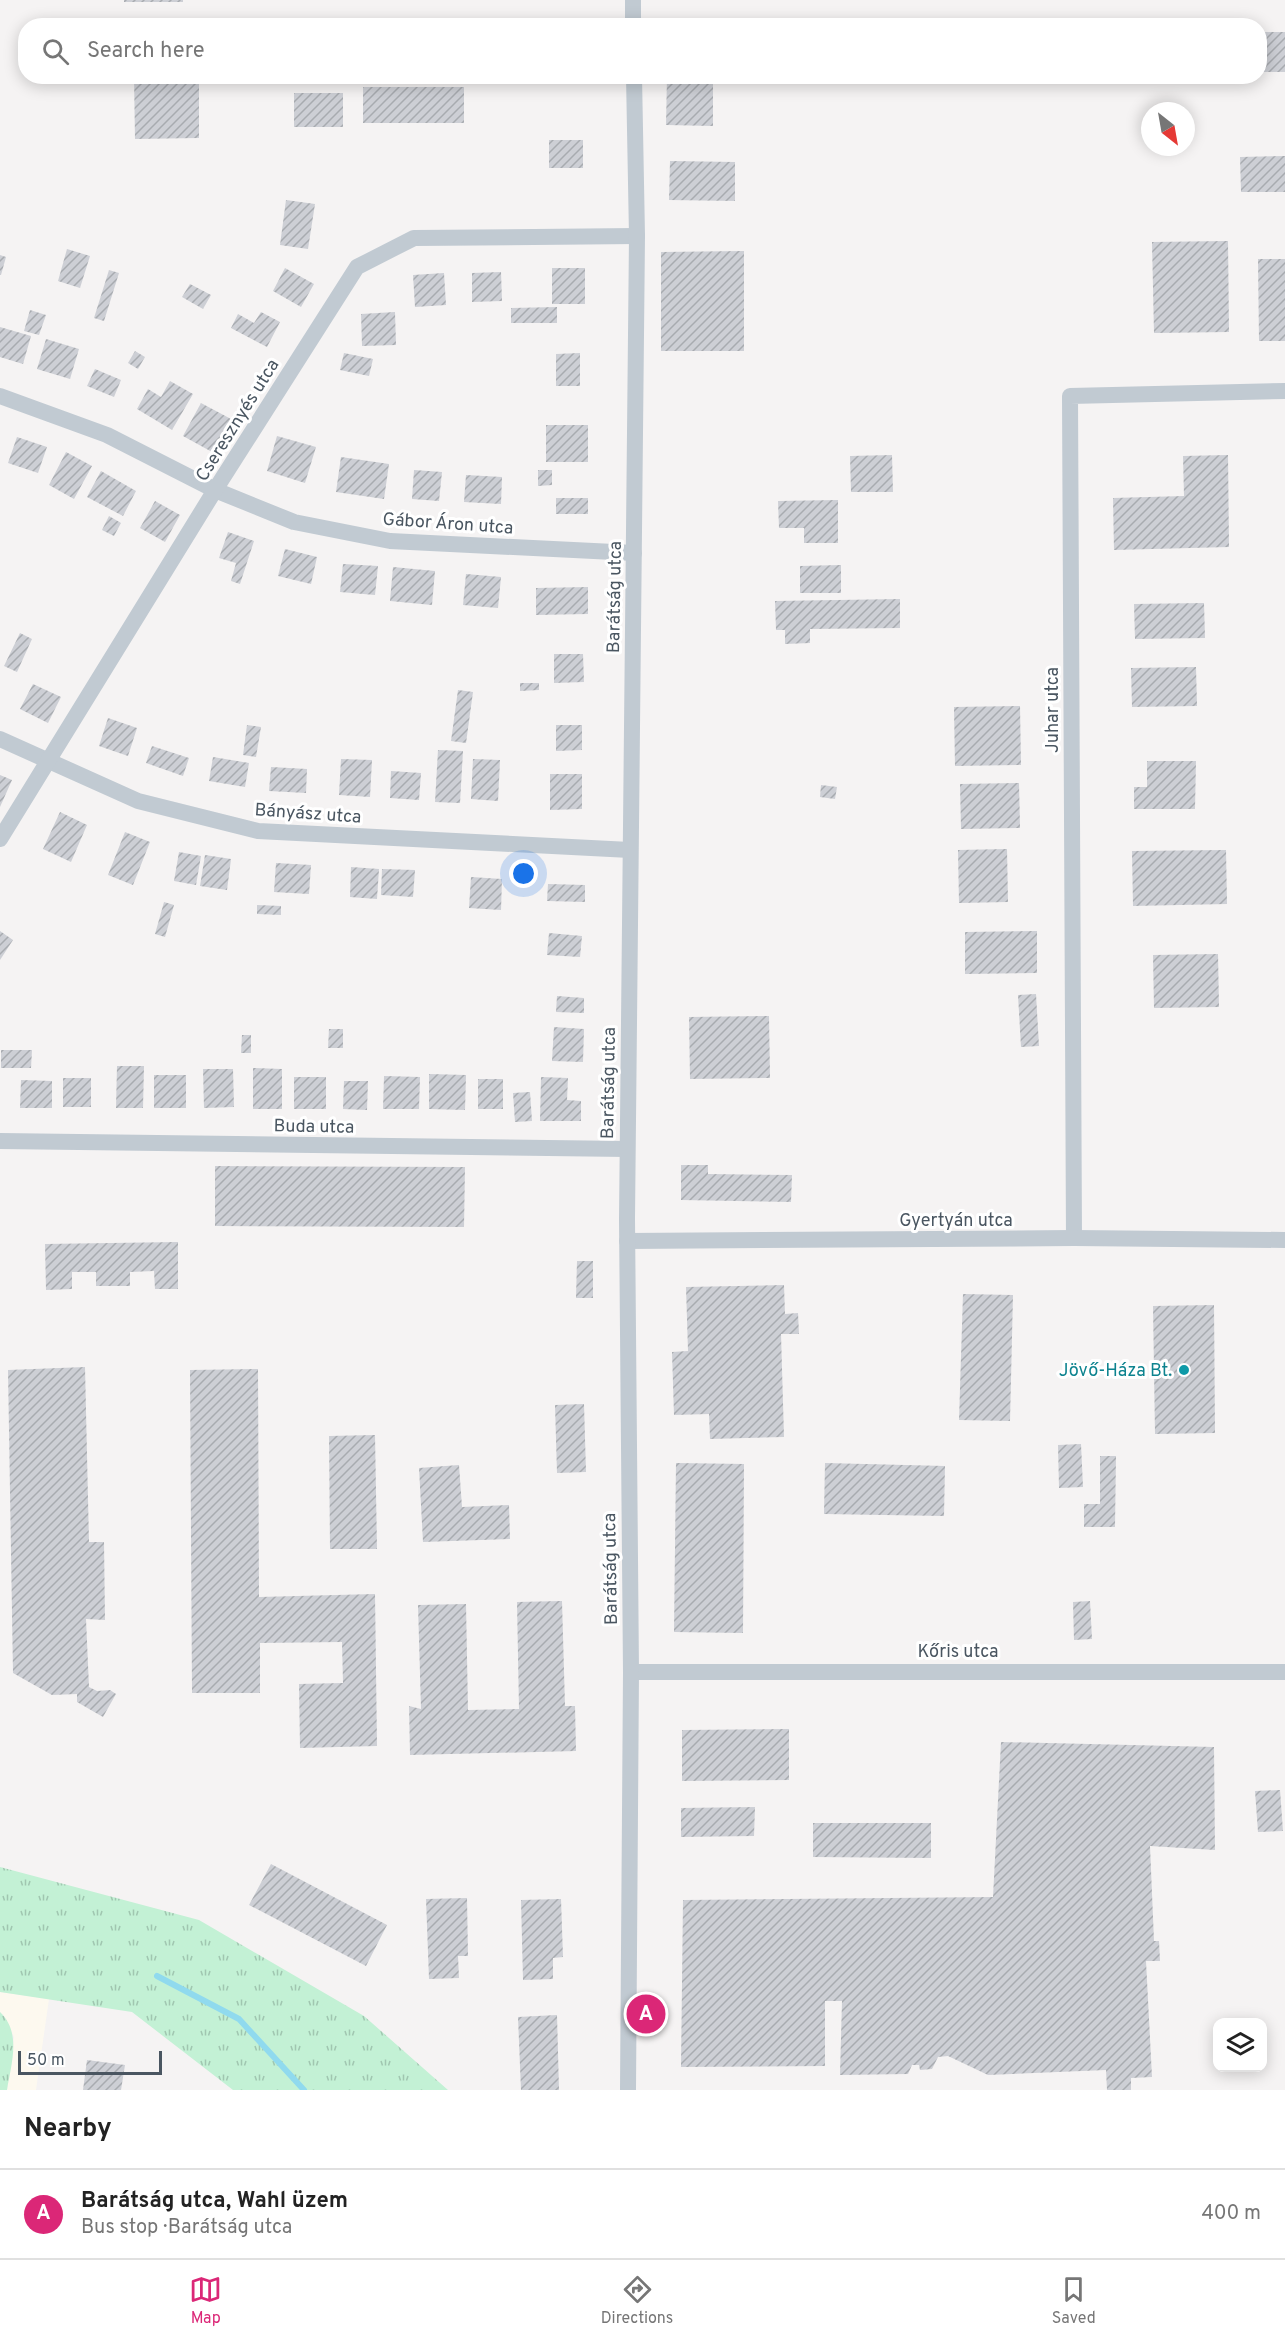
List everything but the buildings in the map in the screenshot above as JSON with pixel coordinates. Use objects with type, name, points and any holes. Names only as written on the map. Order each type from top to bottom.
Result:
[{"type":"street","points":[[633,0],[633,18]]},
{"type":"street","name":"Barátság utca","points":[[628,2090],[631,1672],[627,1149],[637,236],[634,84]]},
{"type":"street","name":"Cseresznyés utca","points":[[0,839],[215,490],[357,267],[414,238],[637,236]]},
{"type":"street","name":"Juhar utca","points":[[1074,1238],[1070,396],[1285,391]]},
{"type":"street","name":"Gábor Áron utca","points":[[0,396],[107,435],[215,490],[294,522],[390,542],[634,553]]},
{"type":"street","name":"Bányász utca","points":[[0,739],[138,801],[258,831],[630,850]]},
{"type":"street","name":"Buda utca","points":[[0,1141],[627,1149]]},
{"type":"street","name":"Gyertyán utca","points":[[627,1241],[1074,1238],[1285,1240]]},
{"type":"street","name":"Kőris utca","points":[[631,1672],[1034,1670],[1285,1672]]},
{"type":"shaded area","points":[[0,1992],[49,1999],[36,2090],[7,2090],[14,2037],[0,2012]]},
{"type":"green space","points":[[0,1867],[199,1920],[364,2016],[448,2090],[233,2090],[132,2012],[0,1992]]},
{"type":"green space","points":[[0,2012],[7,2020],[13,2039],[7,2090],[0,2090]]},
{"type":"waterway","points":[[157,1976],[239,2019],[304,2090]]},
{"type":"place","name":"Jövő-Háza Bt.","points":[[1184,1370]]},
{"type":"place","name":"Barátság utca, Wahl üzem","points":[[646,2014]]}]
